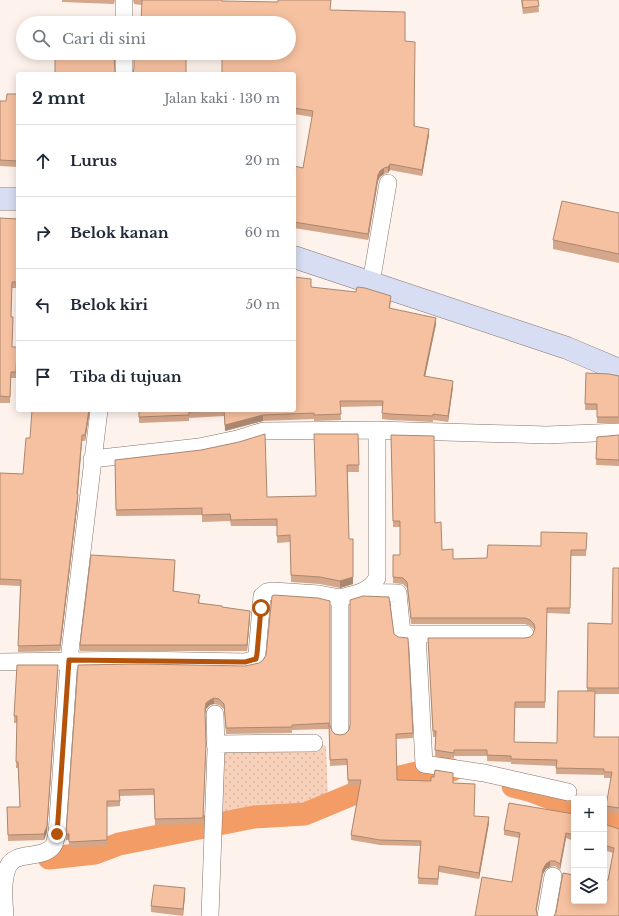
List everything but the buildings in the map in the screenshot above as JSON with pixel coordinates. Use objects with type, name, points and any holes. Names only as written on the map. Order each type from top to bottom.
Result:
[{"type":"street","points":[[124,0],[124,16]]},
{"type":"street","points":[[124,60],[124,72]]},
{"type":"street","points":[[371,283],[388,183]]},
{"type":"street","points":[[0,199],[16,199]]},
{"type":"street","points":[[296,258],[567,348],[619,370]]},
{"type":"street","points":[[5,916],[4,884],[7,867],[16,858],[43,852],[52,846],[57,834],[69,660],[99,412]]},
{"type":"street","points":[[92,459],[199,447],[237,439],[263,431],[377,430],[547,435],[619,432]]},
{"type":"street","points":[[363,592],[374,585],[377,578],[377,430]]},
{"type":"street","points":[[0,662],[69,660],[245,662],[256,659],[262,596],[267,592],[273,591],[319,594],[340,598],[363,592],[398,593],[402,634],[525,634]]},
{"type":"street","points":[[340,598],[340,731]]},
{"type":"street","points":[[417,634],[424,764],[484,773],[568,792]]},
{"type":"street","points":[[210,916],[216,744],[215,714]]},
{"type":"street","points":[[216,744],[314,742]]},
{"type":"street","points":[[546,916],[553,876]]},
{"type":"shaded area","points":[[314,743],[326,746],[328,798],[315,803],[272,811],[237,814],[214,810],[215,744]]},
{"type":"waterway","points":[[49,858],[95,853],[119,844],[254,817],[305,814],[387,780],[442,767],[452,770]]},
{"type":"waterway","points":[[513,786],[529,790],[571,806]]},
{"type":"waterway","points":[[607,819],[619,824]]},
{"type":"route","points":[[57,834],[69,660],[245,662],[253,660],[256,659],[257,654],[261,608]]}]
